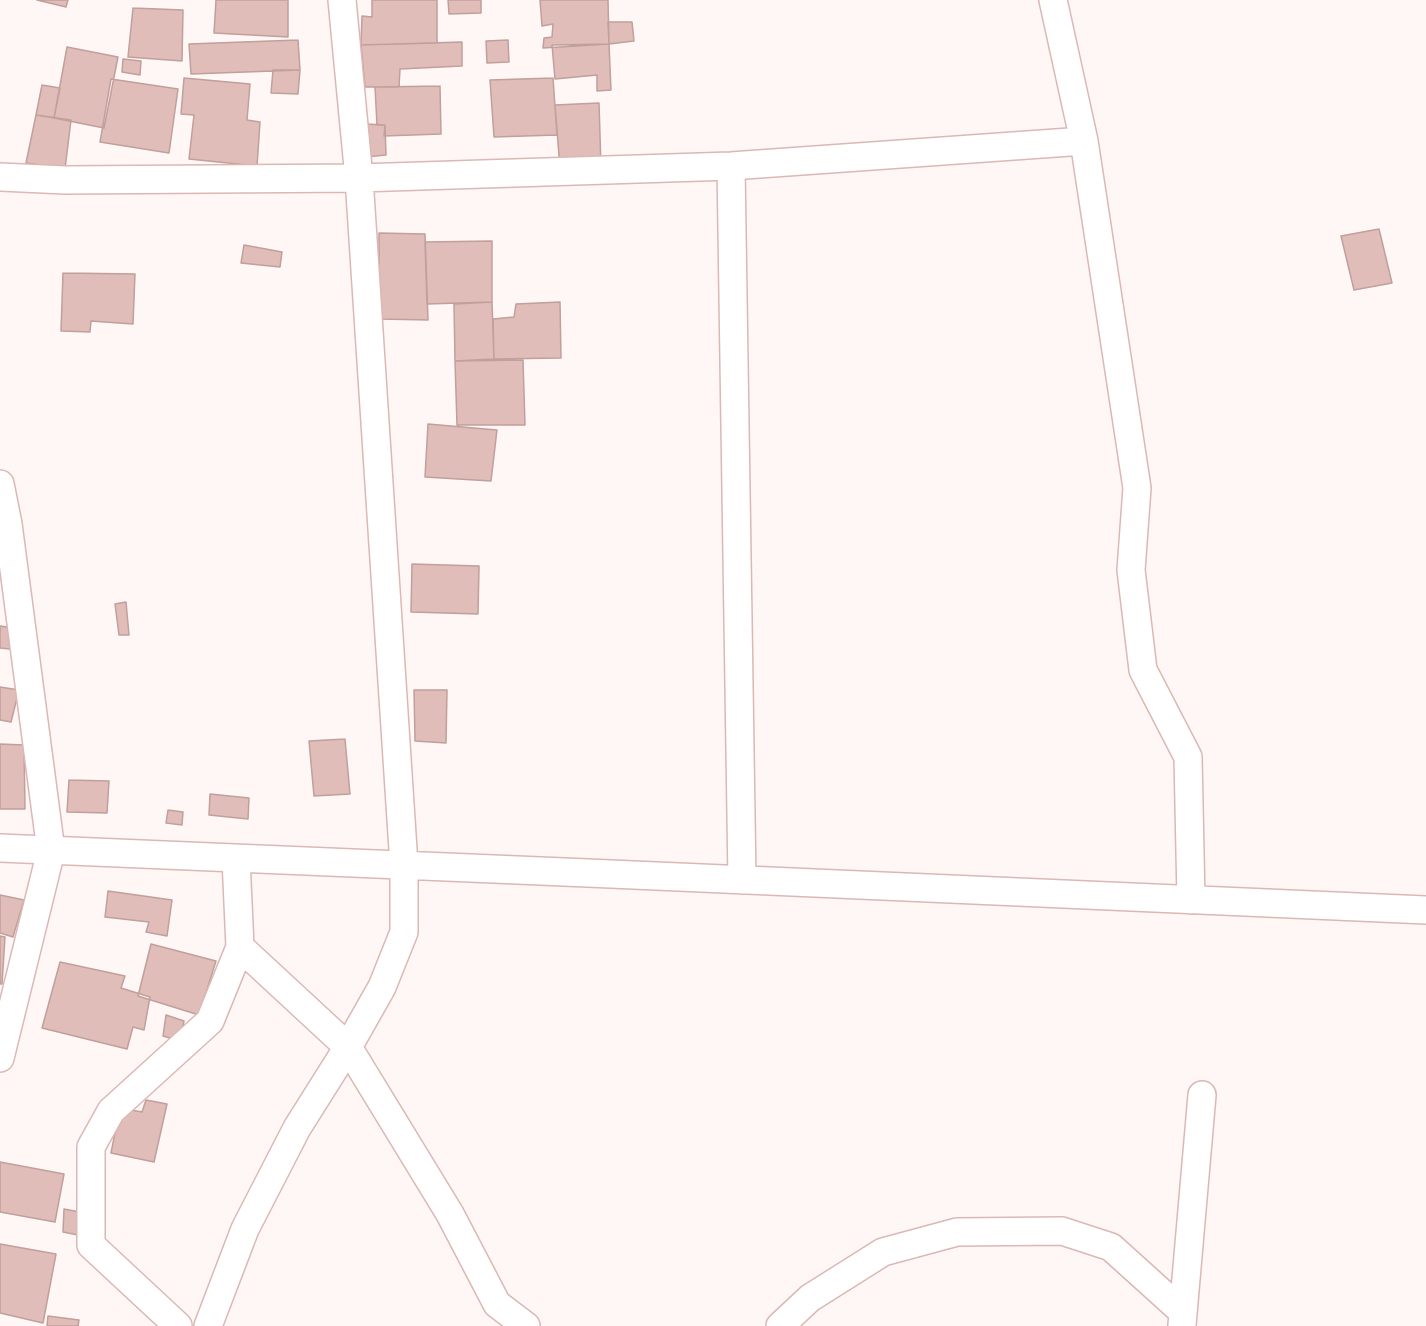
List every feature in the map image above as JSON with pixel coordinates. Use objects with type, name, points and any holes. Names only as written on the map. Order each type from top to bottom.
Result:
[{"type":"street","points":[[208,1326],[245,1229],[297,1128],[348,1047],[382,987],[404,932],[404,865],[359,178],[342,0]]},
{"type":"street","points":[[1053,0],[1084,141],[1137,488],[1131,570],[1143,670],[1188,757],[1191,900]]},
{"type":"street","points":[[0,177],[65,180],[359,178],[731,166],[1084,141]]},
{"type":"street","points":[[731,166],[742,880]]},
{"type":"street","points":[[0,484],[8,524],[51,851],[0,1058]]},
{"type":"street","points":[[0,848],[1426,910]]},
{"type":"street","points":[[178,1326],[91,1245],[91,1147],[111,1111],[210,1021],[240,947],[237,859]]},
{"type":"street","points":[[240,947],[348,1047],[450,1214],[498,1315],[526,1326]]},
{"type":"street","points":[[1183,1319],[1202,1095]]},
{"type":"street","points":[[780,1326],[810,1298],[883,1252],[957,1232],[1062,1231],[1111,1248],[1183,1319]]},
{"type":"building","points":[[37,0],[68,0],[66,7]]},
{"type":"building","points":[[216,0],[288,0],[288,37],[214,33]]},
{"type":"building","points":[[372,0],[437,0],[437,43],[361,45],[362,16],[372,17]]},
{"type":"building","points":[[448,0],[481,0],[481,13],[449,14]]},
{"type":"building","points":[[540,0],[608,0],[609,44],[543,48],[544,38],[552,37],[553,24],[542,26]]},
{"type":"building","points":[[133,8],[183,10],[182,61],[128,57]]},
{"type":"building","points":[[608,22],[632,22],[634,41],[609,44]]},
{"type":"building","points":[[298,40],[300,70],[191,74],[189,44]]},
{"type":"building","points":[[508,40],[509,62],[487,63],[486,41]]},
{"type":"building","points":[[462,42],[462,66],[400,69],[399,87],[365,87],[361,45]]},
{"type":"building","points":[[609,44],[611,90],[597,91],[597,75],[555,79],[552,45]]},
{"type":"building","points":[[67,47],[118,57],[104,128],[54,118]]},
{"type":"building","points":[[123,59],[141,61],[140,75],[122,72]]},
{"type":"building","points":[[273,70],[300,70],[298,94],[271,93]]},
{"type":"building","points":[[184,78],[250,84],[247,120],[260,122],[257,166],[189,159],[194,115],[181,114]]},
{"type":"building","points":[[553,78],[557,135],[494,137],[490,80]]},
{"type":"building","points":[[111,79],[178,89],[169,153],[100,142]]},
{"type":"building","points":[[42,85],[60,88],[54,118],[36,115]]},
{"type":"building","points":[[440,86],[441,134],[384,136],[385,125],[377,125],[375,87]]},
{"type":"building","points":[[599,103],[601,167],[560,168],[555,105]]},
{"type":"building","points":[[36,115],[71,120],[65,169],[26,163]]},
{"type":"building","points":[[364,124],[385,125],[386,155],[365,157]]},
{"type":"building","points":[[1379,229],[1392,283],[1354,290],[1341,236]]},
{"type":"building","points":[[379,233],[425,234],[428,320],[379,319]]},
{"type":"building","points":[[492,241],[492,302],[427,304],[425,242]]},
{"type":"building","points":[[244,245],[282,252],[280,267],[241,263]]},
{"type":"building","points":[[63,273],[135,274],[133,324],[91,321],[90,332],[61,331]]},
{"type":"building","points":[[492,302],[494,359],[455,361],[454,304]]},
{"type":"building","points":[[560,302],[561,358],[494,359],[493,319],[514,317],[516,304]]},
{"type":"building","points":[[523,360],[525,425],[457,425],[455,361]]},
{"type":"building","points":[[428,424],[497,430],[491,481],[425,477]]},
{"type":"building","points":[[412,564],[479,566],[478,614],[411,612]]},
{"type":"building","points":[[126,602],[129,635],[119,635],[115,604]]},
{"type":"building","points":[[0,626],[21,629],[20,650],[0,648]]},
{"type":"building","points":[[0,687],[19,690],[11,722],[0,720]]},
{"type":"building","points":[[414,690],[447,690],[446,743],[415,741]]},
{"type":"building","points":[[345,739],[350,794],[314,796],[309,741]]},
{"type":"building","points":[[0,744],[24,745],[25,809],[0,809]]},
{"type":"building","points":[[69,780],[109,781],[107,813],[67,812]]},
{"type":"building","points":[[210,794],[249,798],[248,819],[209,815]]},
{"type":"building","points":[[168,810],[183,812],[182,825],[166,823]]},
{"type":"building","points":[[108,891],[172,900],[167,936],[146,932],[149,922],[105,917]]},
{"type":"building","points":[[0,895],[24,900],[13,937],[0,933]]},
{"type":"building","points":[[0,936],[5,937],[2,984],[0,984]]},
{"type":"building","points":[[151,944],[216,961],[199,1015],[138,996]]},
{"type":"building","points":[[60,962],[125,976],[121,988],[150,997],[144,1030],[133,1027],[127,1049],[42,1028]]},
{"type":"building","points":[[166,1015],[184,1021],[180,1041],[163,1036]]},
{"type":"building","points":[[146,1100],[167,1104],[154,1162],[111,1153],[120,1108],[142,1112]]},
{"type":"building","points":[[0,1162],[64,1174],[55,1222],[0,1212]]},
{"type":"building","points":[[64,1209],[85,1213],[83,1236],[63,1232]]},
{"type":"building","points":[[0,1244],[56,1254],[43,1323],[0,1313]]},
{"type":"building","points":[[48,1316],[79,1320],[78,1326],[47,1326]]}]
